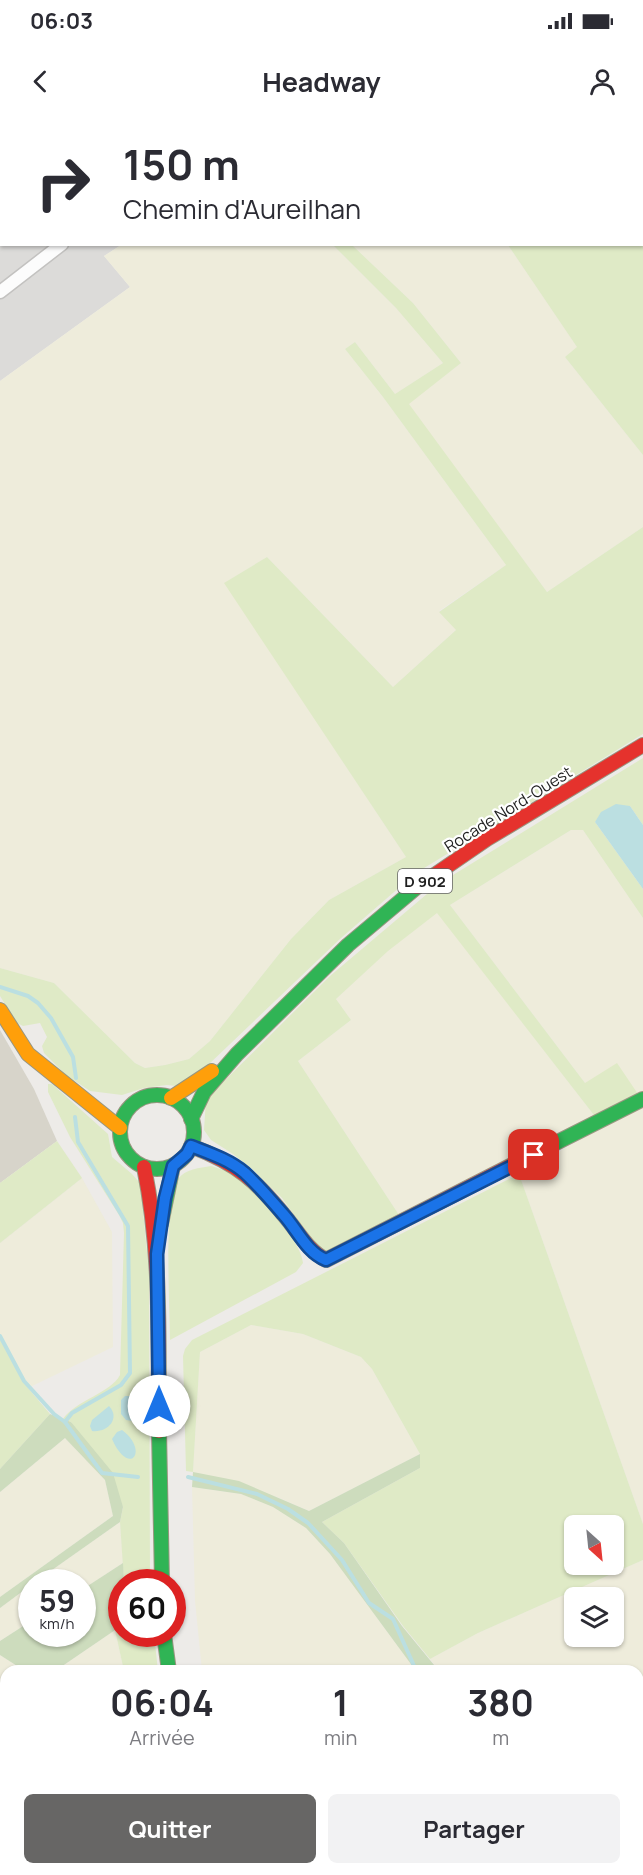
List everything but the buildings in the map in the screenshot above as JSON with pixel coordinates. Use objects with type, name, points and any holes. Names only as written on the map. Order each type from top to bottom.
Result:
[{"type":"main road","name":"Rocade Nord-Ouest","points":[[191,1119],[204,1092],[237,1054],[348,945],[425,881],[488,839],[643,745]]},
{"type":"main road","points":[[0,1010],[28,1054],[120,1128]]},
{"type":"main road","name":"Rocade Nord-Ouest","points":[[171,1098],[237,1054]]},
{"type":"main road","points":[[150,1096],[171,1098],[181,1104],[191,1119],[194,1135],[191,1146],[187,1154],[173,1166],[154,1169],[144,1167],[125,1152],[121,1141],[120,1128],[126,1112],[140,1099],[150,1096]]},
{"type":"main road","points":[[82,1097],[131,1105]]},
{"type":"main road","points":[[191,1146],[214,1155],[244,1172],[284,1215],[309,1248],[320,1258],[326,1260],[643,1099]]},
{"type":"main road","points":[[157,1254],[165,1198],[173,1166]]},
{"type":"main road","points":[[144,1167],[150,1193],[157,1254],[162,1569]]},
{"type":"main road","points":[[166,1647],[168,1665]]},
{"type":"street","points":[[0,292],[59,246]]},
{"type":"shaded area","points":[[0,246],[119,246],[104,256],[130,287],[0,381]]},
{"type":"shaded area","points":[[119,246],[334,246],[396,308],[443,363],[395,394],[355,342],[345,349],[506,565],[439,611],[457,629],[393,687],[267,557],[225,583],[406,857],[329,900],[291,939],[210,1041],[189,1059],[145,1068],[135,1063],[54,983],[0,968],[0,381],[130,287],[104,256]]},
{"type":"shaded area","points":[[353,246],[509,246],[578,348],[565,357],[643,455],[643,527],[547,592],[408,404],[461,363],[413,303]]},
{"type":"shaded area","points":[[571,830],[583,830],[643,918],[643,1095],[585,1083],[450,905]]},
{"type":"shaded area","points":[[437,912],[597,1119],[399,1215],[298,1061],[351,1020],[336,999],[388,950]]},
{"type":"shaded area","points":[[0,1030],[34,1089],[57,1141],[0,1183]]},
{"type":"shaded area","points":[[643,1105],[643,1524],[519,1174]]},
{"type":"shaded area","points":[[82,1178],[112,1232],[113,1347],[28,1388],[0,1339],[0,1243]]},
{"type":"shaded area","points":[[251,1325],[303,1334],[361,1357],[372,1369],[420,1454],[309,1511],[277,1497],[193,1472],[200,1352]]},
{"type":"shaded area","points":[[65,1438],[105,1480],[113,1516],[39,1569],[18,1569],[18,1584],[0,1597],[0,1492]]},
{"type":"shaded area","points":[[192,1487],[241,1494],[273,1507],[306,1528],[330,1554],[412,1665],[201,1665],[195,1601]]},
{"type":"shaded area","points":[[120,1522],[123,1563],[114,1569],[108,1569],[108,1573],[96,1581],[96,1569],[53,1569]]},
{"type":"shaded area","points":[[643,1560],[643,1665],[434,1665],[430,1659],[478,1633],[564,1595],[564,1647],[624,1647],[624,1587],[582,1587],[609,1575],[624,1575],[624,1568]]},
{"type":"shaded area","points":[[18,1595],[18,1629],[0,1641],[0,1608]]},
{"type":"shaded area","points":[[108,1635],[108,1647],[119,1647],[123,1665],[64,1665],[90,1647],[96,1647],[96,1643]]},
{"type":"shaded area","points":[[0,1655],[16,1665],[0,1665]]},
{"type":"green space","points":[[334,246],[353,246],[413,303],[461,363],[409,404],[547,592],[643,527],[643,734],[416,873],[341,938],[185,1087],[167,1085],[144,1088],[122,1095],[90,1091],[66,1075],[44,1053],[42,1046],[47,1037],[40,1023],[23,1026],[17,1023],[0,996],[0,968],[54,983],[135,1063],[145,1068],[189,1059],[210,1041],[291,939],[329,900],[406,857],[224,583],[267,557],[393,687],[456,630],[439,612],[506,565],[345,349],[355,342],[395,394],[443,363],[396,308]]},
{"type":"green space","points":[[509,246],[643,246],[643,455],[565,357],[577,347]]},
{"type":"green space","points":[[643,758],[643,825],[630,806],[595,822],[643,889],[643,918],[583,830],[571,830],[450,905],[585,1083],[617,1063],[640,1097],[597,1119],[437,913],[388,951],[336,999],[351,1020],[298,1061],[399,1215],[326,1254],[314,1242],[282,1198],[252,1169],[211,1140],[204,1130],[206,1099],[330,976],[440,883]]},
{"type":"green space","points":[[48,1084],[52,1084],[108,1134],[112,1157],[132,1174],[139,1182],[141,1189],[149,1274],[150,1569],[123,1569],[120,1522],[123,1507],[71,1422],[63,1419],[76,1407],[109,1387],[120,1375],[124,1233],[119,1215],[70,1137],[48,1092]]},
{"type":"green space","points":[[57,1141],[82,1178],[0,1243],[0,1183]]},
{"type":"green space","points":[[211,1166],[235,1175],[256,1193],[287,1229],[303,1263],[296,1272],[170,1340],[169,1232],[173,1191],[178,1179],[185,1173]]},
{"type":"green space","points":[[519,1174],[643,1524],[643,1560],[624,1568],[624,1515],[564,1515],[564,1575],[609,1575],[582,1587],[564,1587],[564,1595],[478,1633],[430,1659],[403,1626],[344,1543],[322,1522],[420,1468],[420,1454],[372,1369],[361,1357],[303,1334],[251,1325],[200,1352],[193,1472],[186,1471],[183,1356],[192,1340]]},
{"type":"green space","points":[[0,1339],[28,1388],[50,1414],[0,1469]]},
{"type":"green space","points":[[50,1414],[71,1422],[113,1473],[123,1507],[120,1522],[53,1569],[39,1569],[113,1516],[105,1480],[65,1438],[0,1492],[0,1469]]},
{"type":"green space","points":[[420,1454],[420,1468],[322,1522],[344,1543],[402,1626],[434,1665],[412,1665],[330,1554],[306,1528],[273,1507],[241,1494],[192,1487],[193,1472],[239,1481],[309,1511]]},
{"type":"green space","points":[[123,1563],[123,1569],[114,1569]]},
{"type":"green space","points":[[108,1573],[108,1635],[96,1643],[96,1581]]},
{"type":"green space","points":[[18,1584],[18,1595],[0,1608],[0,1597]]},
{"type":"green space","points":[[18,1629],[18,1647],[90,1647],[64,1665],[16,1665],[0,1655],[0,1641]]},
{"type":"green space","points":[[119,1647],[155,1647],[157,1665],[123,1665]]},
{"type":"water","points":[[616,804],[630,806],[643,825],[643,889],[595,822],[601,812]]},
{"type":"water","points":[[125,1396],[137,1396],[133,1421],[126,1420],[121,1414],[121,1400]]},
{"type":"water","points":[[109,1406],[114,1416],[111,1424],[103,1430],[92,1431],[90,1426],[92,1420]]},
{"type":"water","points":[[122,1430],[135,1446],[136,1452],[130,1459],[118,1451],[112,1439],[117,1432]]},
{"type":"waterway","points":[[0,987],[28,996],[38,1003],[51,1018],[73,1057],[76,1078]]},
{"type":"waterway","points":[[75,1117],[78,1142],[128,1226],[130,1373],[121,1385],[72,1413],[65,1422],[102,1473],[138,1477]]},
{"type":"waterway","points":[[0,1336],[24,1381],[54,1414],[65,1422]]},
{"type":"waterway","points":[[188,1477],[257,1494],[288,1509],[308,1523],[342,1560],[369,1603],[393,1619],[414,1665]]},
{"type":"traffic: fast","points":[[191,1119],[204,1092],[237,1054],[348,945],[417,887]]},
{"type":"traffic: fast","points":[[157,1095],[171,1098],[183,1106],[191,1118],[194,1132],[191,1146],[183,1158],[171,1166],[157,1169],[143,1166],[131,1158],[123,1146],[120,1132],[123,1118],[131,1106],[143,1098],[157,1095]]},
{"type":"traffic: fast","points":[[518,1162],[643,1099]]},
{"type":"traffic: fast","points":[[161,1224],[173,1166]]},
{"type":"traffic: fast","points":[[159,1431],[162,1569]]},
{"type":"traffic: fast","points":[[166,1647],[168,1665]]},
{"type":"traffic: slow","points":[[0,1010],[28,1054],[120,1128]]},
{"type":"traffic: slow","points":[[171,1098],[212,1071]]},
{"type":"traffic: jam","points":[[417,887],[487,839],[643,745]]},
{"type":"traffic: jam","points":[[191,1146],[222,1160],[246,1175],[277,1206],[310,1247],[326,1260],[518,1162]]},
{"type":"traffic: jam","points":[[144,1167],[154,1232],[156,1265],[159,1331],[159,1431]]},
{"type":"route","points":[[159,1406],[157,1254],[165,1198],[173,1166],[181,1161],[191,1146],[214,1155],[244,1172],[284,1215],[309,1248],[320,1258],[326,1260],[534,1155]]}]
